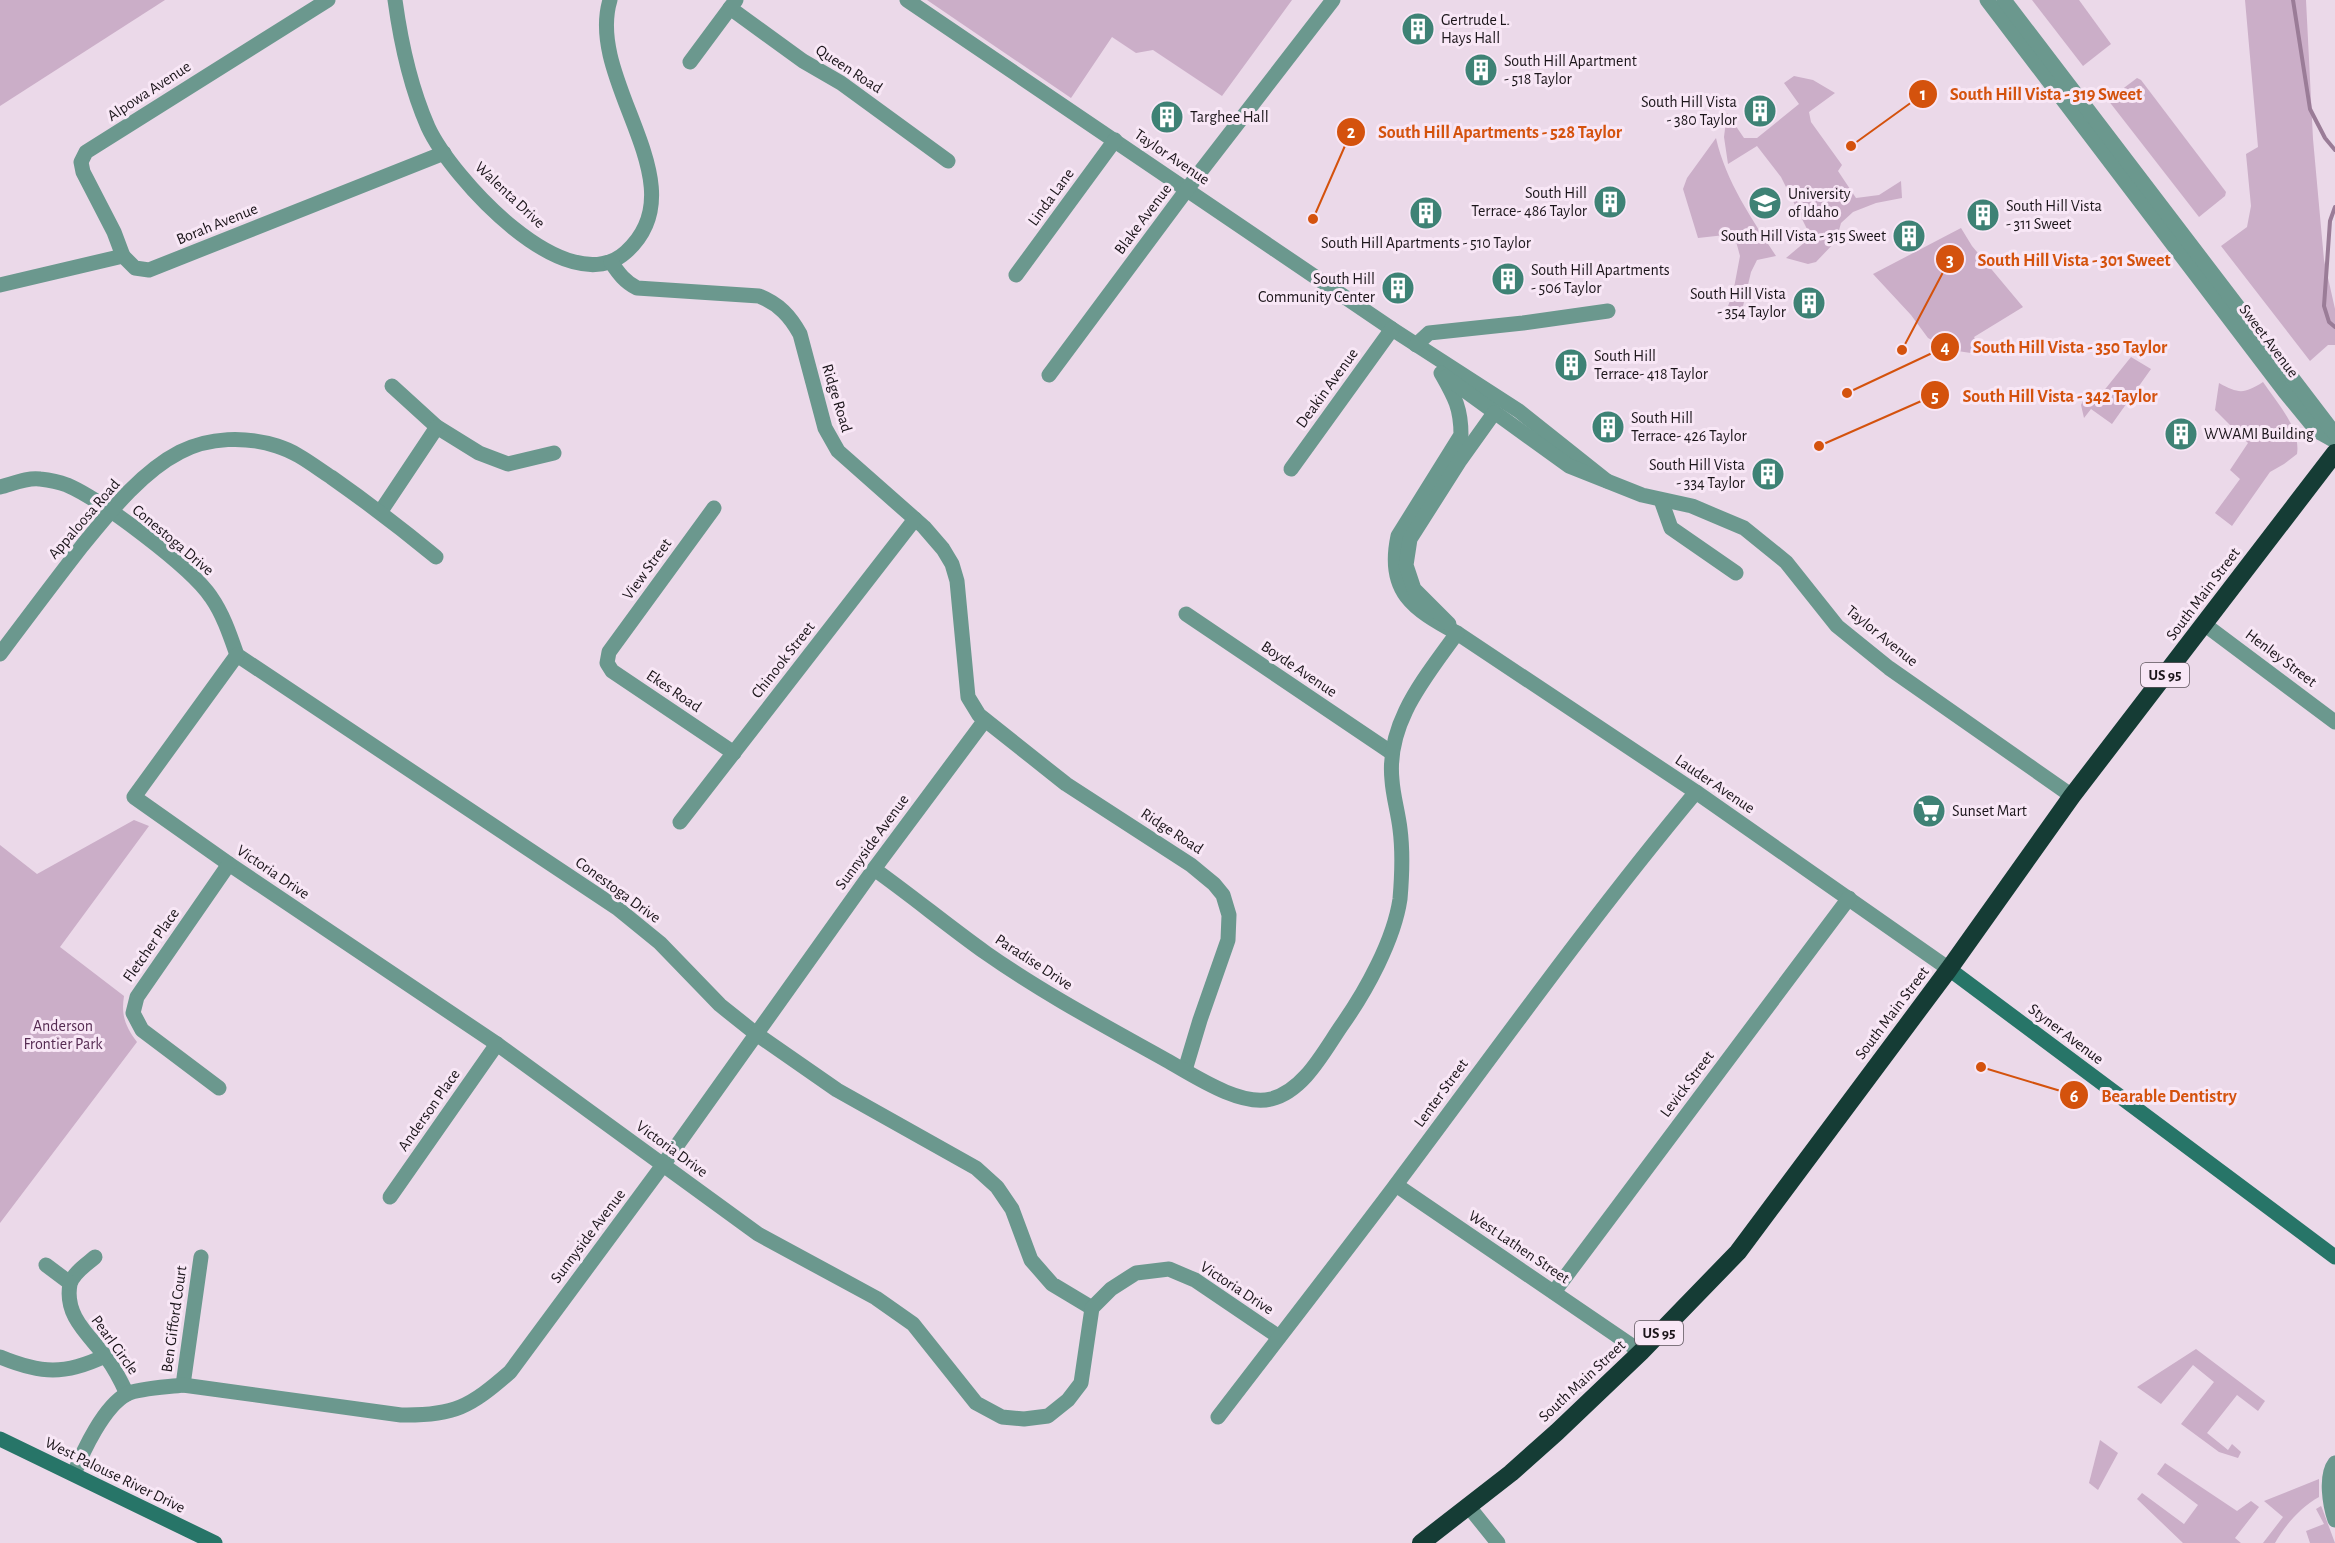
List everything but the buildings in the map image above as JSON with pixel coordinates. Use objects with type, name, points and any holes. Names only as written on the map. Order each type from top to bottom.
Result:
[{"type":"highway","name":"South Main Street","points":[[1421,1543],[1511,1473],[1641,1352],[1738,1252],[1949,969],[2072,796],[2335,453]]},
{"type":"street","name":"Alpowa Avenue","points":[[123,256],[114,232],[83,172],[81,162],[86,152],[328,0]]},
{"type":"street","name":"Walenta Drive","points":[[395,0],[401,47],[429,129],[463,178],[507,222],[541,248],[583,265],[611,262]]},
{"type":"street","points":[[610,0],[606,18],[606,38],[610,59],[651,177],[653,194],[651,211],[641,237],[625,253],[611,262]]},
{"type":"street","name":"Taylor Avenue","points":[[907,0],[1392,329],[1519,411],[1607,481]]},
{"type":"street","name":"Blake Avenue","points":[[1049,375],[1333,0]]},
{"type":"street","name":"Sweet Avenue","points":[[1987,0],[2072,100],[2121,153],[2143,182],[2187,251],[2335,434]]},
{"type":"street","name":"Sweet Avenue","points":[[2004,0],[2072,100],[2187,251],[2317,431],[2335,441]]},
{"type":"street","points":[[690,62],[733,4]]},
{"type":"street","name":"Queen Road","points":[[733,4],[803,61],[841,83],[948,161]]},
{"type":"street","name":"Linda Lane","points":[[1016,275],[1115,140]]},
{"type":"street","name":"Borah Avenue","points":[[123,256],[135,268],[149,270],[444,153]]},
{"type":"street","points":[[0,285],[123,256]]},
{"type":"street","name":"Ridge Road","points":[[611,262],[628,284],[637,288],[759,296],[782,309],[800,334],[825,428],[832,442],[838,451],[915,519],[943,549],[952,564],[957,581],[968,697],[973,707],[985,720],[1066,784],[1191,865],[1214,884],[1223,895],[1229,915],[1228,940],[1185,1070]]},
{"type":"street","points":[[1416,345],[1429,333],[1608,311]]},
{"type":"street","name":"Deakin Avenue","points":[[1291,469],[1392,329]]},
{"type":"street","name":"Taylor Avenue","points":[[1416,345],[1440,373],[1569,466],[1661,500],[1692,506],[1744,528],[1786,562],[1837,626],[1889,668],[2072,796]]},
{"type":"street","name":"Lauder Avenue","points":[[1440,373],[1457,402],[1461,416],[1461,435],[1407,518],[1398,536],[1394,553],[1396,570],[1403,592],[1413,606],[1696,792],[1949,969]]},
{"type":"street","name":"Taylor Avenue","points":[[1479,384],[1486,392],[1494,413]]},
{"type":"street","points":[[393,386],[437,428],[479,453],[508,464],[554,453]]},
{"type":"street","name":"Lauder Avenue","points":[[1457,633],[1414,589],[1406,565],[1410,539],[1459,462],[1494,413]]},
{"type":"street","points":[[381,512],[437,428]]},
{"type":"street","name":"Appaloosa Road","points":[[0,654],[110,512],[156,468],[178,453],[198,444],[226,439],[254,440],[278,446],[302,457],[381,512],[436,558]]},
{"type":"street","name":"Conestoga Drive","points":[[0,487],[38,478],[66,485],[87,496],[144,536],[198,582],[211,597],[227,627],[237,655],[617,909],[660,943],[720,1005],[755,1034],[837,1089],[976,1168],[997,1187],[1012,1209],[1031,1260],[1052,1284],[1092,1308]]},
{"type":"street","points":[[1661,500],[1671,528],[1736,573]]},
{"type":"street","name":"View Street","points":[[609,652],[714,508]]},
{"type":"street","name":"Chinook Street","points":[[680,822],[915,519]]},
{"type":"street","name":"Boyde Avenue","points":[[1186,614],[1392,753]]},
{"type":"street","name":"Henley Street","points":[[2204,624],[2335,722]]},
{"type":"street","points":[[1185,1070],[1244,1099],[1258,1101],[1279,1097],[1298,1084],[1349,1016],[1382,953],[1399,902],[1402,872],[1400,831],[1391,778],[1392,753],[1397,732],[1415,691],[1457,633]]},
{"type":"street","name":"Ekes Road","points":[[609,652],[607,663],[612,671],[734,753]]},
{"type":"street","name":"Victoria Drive","points":[[237,655],[134,796],[229,864],[497,1044],[758,1234],[876,1298],[913,1324],[976,1403],[1002,1417],[1024,1419],[1048,1416],[1068,1400],[1081,1383],[1092,1308],[1111,1288],[1136,1273],[1169,1269],[1195,1280],[1280,1337]]},
{"type":"street","name":"Sunnyside Avenue","points":[[128,1394],[183,1385],[400,1415],[428,1415],[456,1410],[482,1396],[510,1371],[663,1165],[874,869],[985,720]]},
{"type":"street","name":"Lenter Street","points":[[1218,1417],[1396,1185],[1504,1036],[1696,792]]},
{"type":"street","name":"Fletcher Place","points":[[219,1088],[142,1030],[133,1013],[137,997],[229,864]]},
{"type":"street","name":"Paradise Drive","points":[[874,869],[987,953],[1078,1012],[1185,1070]]},
{"type":"street","name":"Levick Street","points":[[1554,1292],[1849,898]]},
{"type":"street","name":"Styner Avenue","points":[[1949,969],[2335,1257]]},
{"type":"street","name":"Anderson Place","points":[[390,1197],[497,1044]]},
{"type":"street","name":"West Lathen Street","points":[[1396,1185],[1641,1352]]},
{"type":"street","points":[[46,1265],[70,1283],[76,1274],[95,1257]]},
{"type":"street","name":"Ben Gifford Court","points":[[183,1385],[201,1257]]},
{"type":"street","name":"Pearl Circle","points":[[70,1283],[70,1301],[75,1321],[105,1356],[118,1374],[128,1394]]},
{"type":"street","points":[[0,1357],[36,1368],[62,1371],[82,1367],[105,1356]]},
{"type":"street","points":[[74,1474],[83,1451],[96,1428],[111,1409],[128,1394]]},
{"type":"street","name":"West Palouse River Drive","points":[[0,1439],[215,1543]]},
{"type":"street","points":[[2335,1463],[2332,1468],[2330,1495],[2335,1520]]},
{"type":"street","points":[[1469,1507],[1498,1543]]},
{"type":"green space","points":[[0,0],[165,0],[0,106]]},
{"type":"green space","points":[[927,0],[1292,0],[1222,96],[1153,50],[1136,53],[1112,37],[1071,98]]},
{"type":"green space","points":[[2032,0],[2079,0],[2111,44],[2083,66]]},
{"type":"green space","points":[[2245,0],[2306,0],[2313,139],[2324,260],[2335,309],[2335,345],[2328,345],[2310,361],[2221,246],[2247,227],[2251,206],[2246,154],[2258,147]]},
{"type":"green space","points":[[1794,76],[1813,80],[1835,93],[1809,112],[1811,122],[1842,165],[1838,171],[1856,198],[1879,195],[1901,181],[1902,198],[1876,203],[1853,212],[1841,223],[1836,241],[1816,262],[1808,264],[1786,258],[1811,237],[1781,177],[1757,146],[1728,164],[1724,137],[1727,113],[1744,138],[1757,138],[1799,104],[1784,83]]},
{"type":"green space","points":[[2137,78],[2141,80],[2226,192],[2225,196],[2199,217],[2108,100]]},
{"type":"green space","points":[[1716,138],[1733,185],[1776,256],[1757,260],[1751,272],[1740,319],[1725,314],[1733,293],[1740,256],[1734,234],[1698,238],[1683,189],[1687,178]]},
{"type":"green space","points":[[1961,228],[1972,246],[2023,307],[1974,337],[1984,355],[1951,350],[1928,338],[1911,315],[1873,274]]},
{"type":"green space","points":[[2131,357],[2151,369],[2112,424],[2091,409],[2084,418],[2081,405],[2087,392],[2098,398]]},
{"type":"green space","points":[[2263,382],[2292,425],[2297,454],[2270,472],[2232,526],[2215,513],[2240,479],[2230,470],[2248,443],[2215,410],[2219,383],[2241,391],[2251,389]]},
{"type":"green space","name":"Anderson Frontier Park","points":[[134,820],[149,826],[60,947],[124,996],[125,1020],[137,1042],[0,1223],[0,845],[37,874]]},
{"type":"green space","points":[[2196,1349],[2265,1401],[2258,1411],[2237,1395],[2207,1433],[2228,1450],[2232,1444],[2241,1452],[2238,1458],[2219,1452],[2181,1424],[2214,1382],[2193,1365],[2161,1404],[2137,1387]]},
{"type":"green space","points":[[2100,1440],[2118,1453],[2098,1490],[2089,1483]]},
{"type":"green space","points":[[2165,1463],[2237,1511],[2251,1501],[2259,1507],[2235,1538],[2241,1543],[2183,1543],[2137,1499],[2142,1493],[2184,1524],[2198,1505],[2157,1474]]},
{"type":"green space","points":[[2319,1479],[2319,1497],[2306,1505],[2294,1517],[2275,1543],[2263,1543],[2283,1517],[2264,1501]]},
{"type":"green space","points":[[2321,1506],[2335,1543],[2310,1543],[2306,1531],[2324,1524],[2316,1509]]},
{"type":"waterway","points":[[2293,0],[2310,109],[2325,138],[2335,150]]},
{"type":"waterway","points":[[2335,207],[2330,221],[2324,306],[2329,322],[2335,327]]},
{"type":"place","name":"Gertrude L. Hays Hall","points":[[1418,29]]},
{"type":"place","name":"South Hill Apartment - 518 Taylor","points":[[1481,70]]},
{"type":"place","name":"South Hill Vista - 380 Taylor","points":[[1760,111]]},
{"type":"place","name":"Targhee Hall","points":[[1167,117]]},
{"type":"place","name":"South Hill Vista - 319 Sweet","points":[[1851,146]]},
{"type":"place","name":"South Hill Terrace- 486 Taylor","points":[[1610,202]]},
{"type":"place","name":"University of Idaho","points":[[1765,203]]},
{"type":"place","name":"South Hill Apartments - 510 Taylor","points":[[1426,213]]},
{"type":"place","name":"South Hill Vista - 311 Sweet","points":[[1983,215]]},
{"type":"place","name":"South Hill Apartments - 528 Taylor","points":[[1313,219]]},
{"type":"place","name":"South Hill Vista - 315 Sweet","points":[[1909,236]]},
{"type":"place","name":"South Hill Apartments - 506 Taylor","points":[[1508,279]]},
{"type":"place","name":"South Hill Community Center","points":[[1398,288]]},
{"type":"place","name":"South Hill Vista - 354 Taylor","points":[[1809,303]]},
{"type":"place","name":"South Hill Vista - 301 Sweet","points":[[1902,350]]},
{"type":"place","name":"South Hill Terrace- 418 Taylor","points":[[1571,365]]},
{"type":"place","name":"South Hill Vista - 350 Taylor","points":[[1847,393]]},
{"type":"place","name":"South Hill Terrace- 426 Taylor","points":[[1608,427]]},
{"type":"place","name":"WWAMI Building","points":[[2181,434]]},
{"type":"place","name":"South Hill Vista - 342 Taylor","points":[[1819,446]]},
{"type":"place","name":"South Hill Vista - 334 Taylor","points":[[1768,474]]},
{"type":"place","name":"Sunset Mart","points":[[1929,811]]},
{"type":"place","name":"Bearable Dentistry","points":[[1981,1067]]}]
